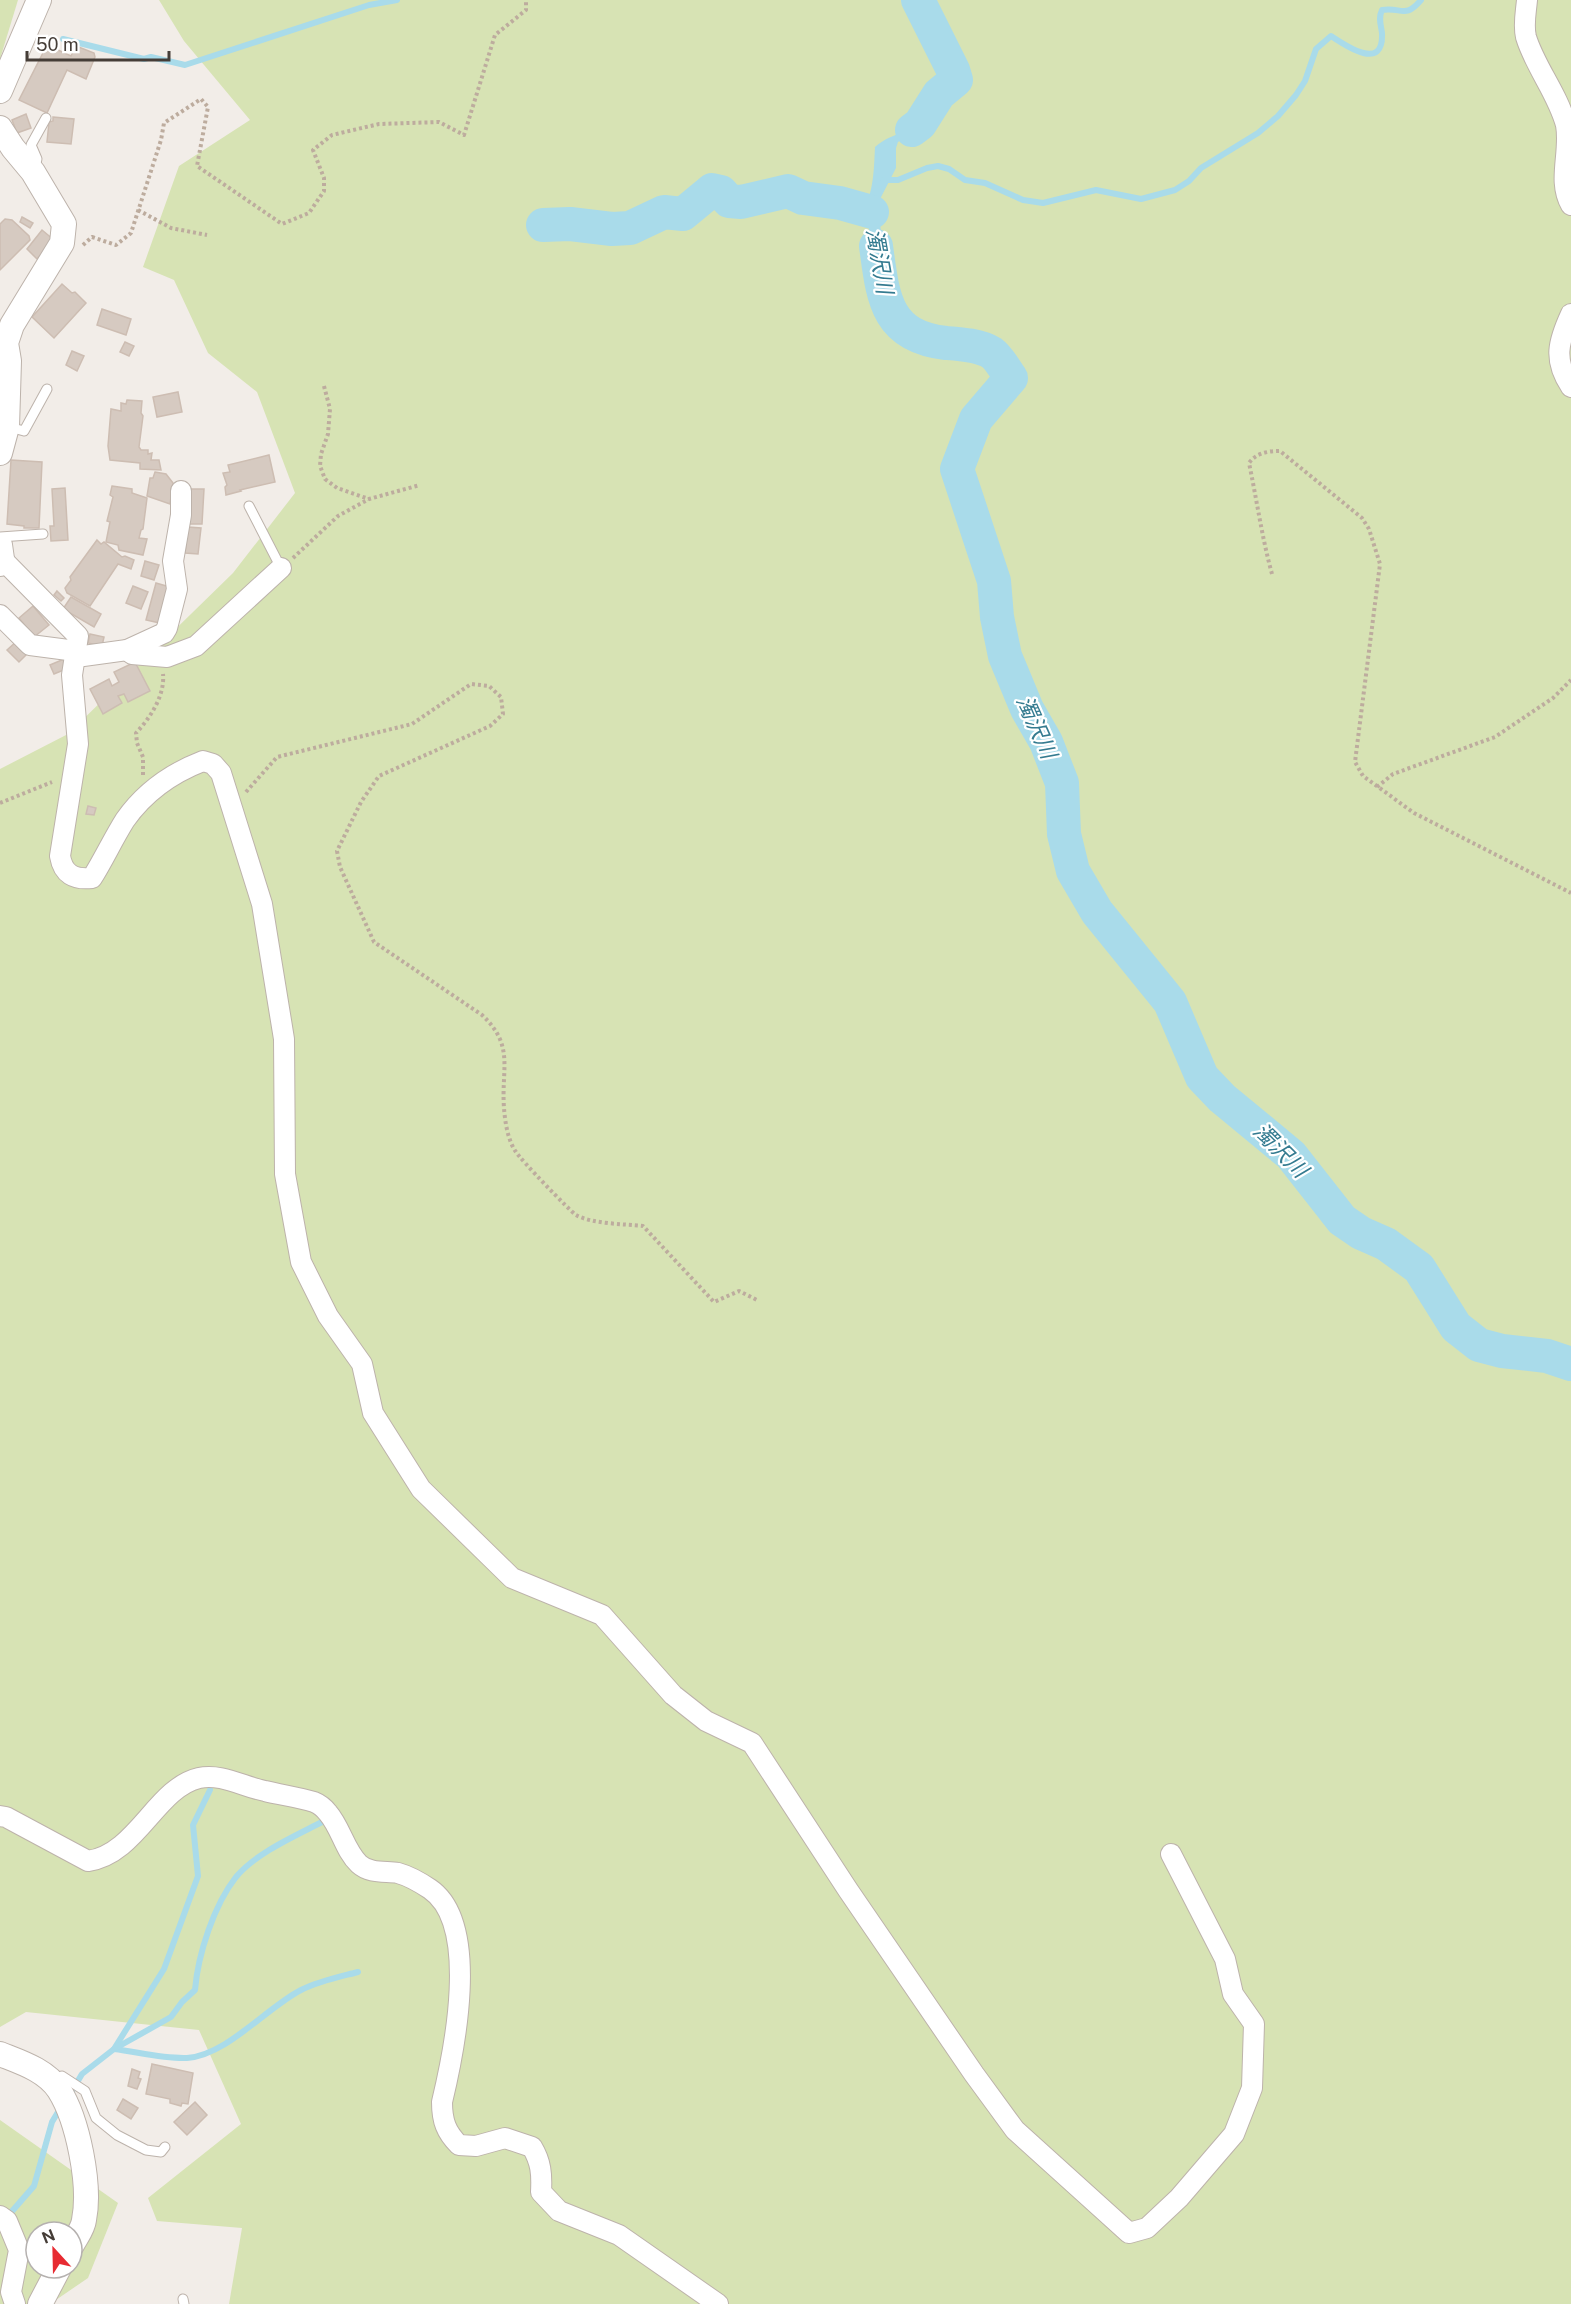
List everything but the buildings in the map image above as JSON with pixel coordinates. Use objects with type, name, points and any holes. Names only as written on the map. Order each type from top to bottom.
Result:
[{"type":"street","points":[[0,91],[39,0]]},
{"type":"street","points":[[1527,0],[1526,36],[1566,124],[1570,148],[1564,188],[1571,205]]},
{"type":"street","points":[[0,128],[33,172],[64,224],[62,243],[12,325],[6,343],[9,361],[7,427],[0,453]]},
{"type":"street","points":[[1571,314],[1560,338],[1559,355],[1561,370],[1571,387]]},
{"type":"street","points":[[0,615],[30,645],[76,654],[127,650],[164,633],[177,589],[173,561],[181,515],[181,491]]},
{"type":"street","points":[[1,552],[78,636],[72,675],[78,744],[60,856],[67,874],[79,878],[92,878],[126,819],[146,796],[171,776],[203,761],[213,764],[221,773],[262,903],[284,1039],[285,1174],[301,1262],[328,1316],[362,1364],[373,1413],[421,1489],[512,1578],[602,1615],[673,1695],[706,1721],[752,1743],[854,1899],[974,2074],[1016,2130],[1129,2233],[1147,2228],[1179,2198],[1234,2134],[1252,2088],[1254,2024],[1233,1994],[1224,1959],[1171,1854]]},
{"type":"street","points":[[127,650],[132,654],[167,657],[196,646],[281,568]]},
{"type":"street","points":[[0,1816],[6,1817],[88,1861],[100,1859],[124,1844],[181,1786],[199,1778],[218,1777],[317,1803],[335,1822],[358,1863],[379,1872],[398,1873],[432,1890],[440,1896],[455,1931],[461,1950],[460,2001],[442,2102],[442,2116],[446,2132],[459,2145],[476,2146],[505,2138],[532,2147],[539,2158],[542,2170],[541,2192],[559,2211],[619,2235],[718,2304]]},
{"type":"street","points":[[0,2054],[34,2068],[58,2089],[78,2136],[87,2201],[84,2223]]},
{"type":"street","points":[[0,2216],[7,2221],[19,2250],[11,2292],[15,2304]]},
{"type":"street","points":[[40,2304],[53,2280]]},
{"type":"lane","points":[[33,172],[37,159],[31,146],[45,118]]},
{"type":"lane","points":[[7,427],[24,431],[47,389]]},
{"type":"lane","points":[[249,506],[281,568]]},
{"type":"lane","points":[[1,552],[43,534]]},
{"type":"lane","points":[[49,2081],[62,2076],[85,2091],[96,2118],[117,2135],[146,2150],[161,2152],[165,2147]]},
{"type":"path","points":[[77,251],[92,237],[116,245],[131,233],[161,140],[164,123],[201,99],[208,107],[197,166],[282,224],[309,213],[324,191],[324,178],[313,150],[332,135],[379,124],[439,122],[464,135],[495,35],[526,10],[526,0]]},
{"type":"path","points":[[138,210],[171,228],[207,235]]},
{"type":"path","points":[[324,386],[330,409],[328,434],[321,454],[320,466],[325,479],[337,488],[369,499]]},
{"type":"path","points":[[1272,574],[1261,535],[1261,517],[1249,463],[1254,456],[1271,451],[1280,452],[1362,518],[1369,529],[1380,564],[1355,762],[1363,776],[1414,813],[1571,893]]},
{"type":"path","points":[[281,568],[338,516],[369,499],[420,485]]},
{"type":"path","points":[[146,796],[143,786],[143,757],[137,743],[136,733],[146,722],[157,703],[164,680],[161,656]]},
{"type":"path","points":[[1377,787],[1393,774],[1495,737],[1553,698],[1571,680]]},
{"type":"path","points":[[232,808],[277,757],[412,724],[471,684],[489,686],[501,697],[503,714],[490,726],[379,776],[361,802],[337,851],[340,867],[374,942],[482,1015],[495,1027],[503,1044],[504,1108],[507,1129],[515,1152],[576,1215],[598,1221],[643,1226],[714,1302],[739,1291],[759,1301]]},
{"type":"path","points":[[0,803],[52,783],[76,759]]},
{"type":"green space","points":[[0,0],[18,0],[0,59]]},
{"type":"green space","points":[[159,0],[1571,0],[1571,2304],[229,2304],[242,2228],[157,2221],[148,2198],[241,2124],[199,2030],[26,2012],[0,2027],[0,769],[68,734],[233,573],[295,493],[257,392],[208,353],[174,280],[143,267],[179,166],[250,120],[184,41]]},
{"type":"green space","points":[[0,2120],[118,2203],[88,2278],[50,2304],[0,2304]]},
{"type":"water","points":[[903,0],[924,0],[924,7],[952,64],[946,65],[934,38],[912,4]]},
{"type":"water","points":[[939,90],[942,96],[939,97],[920,128],[898,142],[896,168],[878,203],[887,292],[880,293],[867,218],[862,211],[871,189],[875,147],[910,128],[924,113]]},
{"type":"waterway","points":[[63,39],[144,59],[151,57],[185,65],[369,5],[397,0]]},
{"type":"waterway","name":"濁沢川","points":[[912,130],[920,124],[939,94],[956,80],[918,0]]},
{"type":"waterway","points":[[883,180],[898,180],[938,166],[949,169],[965,180],[985,183],[1023,200],[1043,203],[1096,190],[1141,199],[1175,190],[1189,181],[1201,168],[1258,133],[1278,116],[1305,81],[1316,49],[1331,36],[1354,50],[1371,54],[1381,45],[1382,10],[1407,11],[1421,0]]},
{"type":"waterway","points":[[543,225],[570,224],[612,229],[630,228],[664,212],[683,214],[712,190],[721,192],[729,201],[741,202],[788,191],[803,198],[840,203],[872,212]]},
{"type":"waterway","name":"濁沢川","points":[[876,246],[885,297],[899,323],[910,332],[926,339],[987,350],[997,358],[1011,378],[976,419],[957,469],[994,581],[997,617],[1005,656],[1027,709],[1046,742],[1062,783],[1064,834],[1073,871],[1097,912],[1170,1002],[1202,1077],[1222,1098],[1291,1155],[1342,1220],[1361,1233],[1386,1244],[1419,1268],[1456,1327],[1479,1345],[1502,1351],[1547,1356],[1571,1364]]},
{"type":"waterway","points":[[210,1790],[193,1825],[198,1876],[164,1969],[114,2049],[169,2057],[187,2058],[202,2055],[231,2040],[301,1990],[358,1972]]},
{"type":"waterway","points":[[69,2096],[82,2074],[114,2049],[171,2017],[195,1990],[203,1946],[214,1916],[228,1888],[244,1868],[288,1839],[322,1822]]},
{"type":"waterway","points":[[7,2217],[34,2186],[52,2122],[61,2107]]}]
